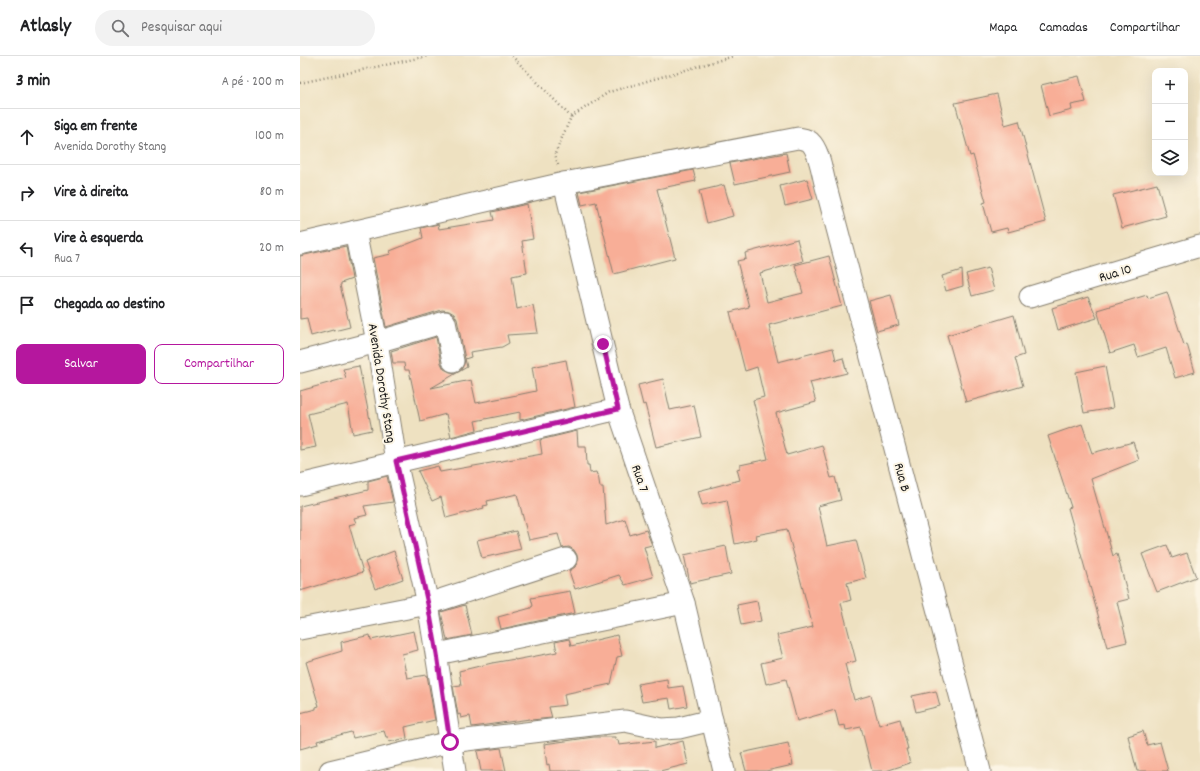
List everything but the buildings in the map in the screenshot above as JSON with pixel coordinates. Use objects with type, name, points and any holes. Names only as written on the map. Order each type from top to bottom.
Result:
[{"type":"street","name":"Rua B","points":[[300,244],[564,183],[798,138],[805,139],[810,142],[815,149],[826,183],[980,771]]},
{"type":"street","name":"Rua 7","points":[[564,183],[618,409],[684,603],[724,771]]},
{"type":"street","name":"Avenida Dorothy Stang","points":[[355,232],[377,342],[396,461],[428,604],[455,771]]},
{"type":"street","name":"Rua 10","points":[[1030,297],[1200,246]]},
{"type":"street","points":[[300,362],[445,322],[453,361]]},
{"type":"street","points":[[300,485],[618,409]]},
{"type":"street","points":[[300,629],[428,604],[566,559]]},
{"type":"street","points":[[437,654],[684,603]]},
{"type":"street","points":[[330,771],[450,742],[625,721],[662,729],[679,728],[712,720]]},
{"type":"path","points":[[300,83],[428,56]]},
{"type":"path","points":[[512,56],[571,117]]},
{"type":"path","points":[[564,183],[554,154],[571,117],[609,92],[734,56]]},
{"type":"route","points":[[450,742],[428,604],[396,461],[618,409],[603,344]]}]
